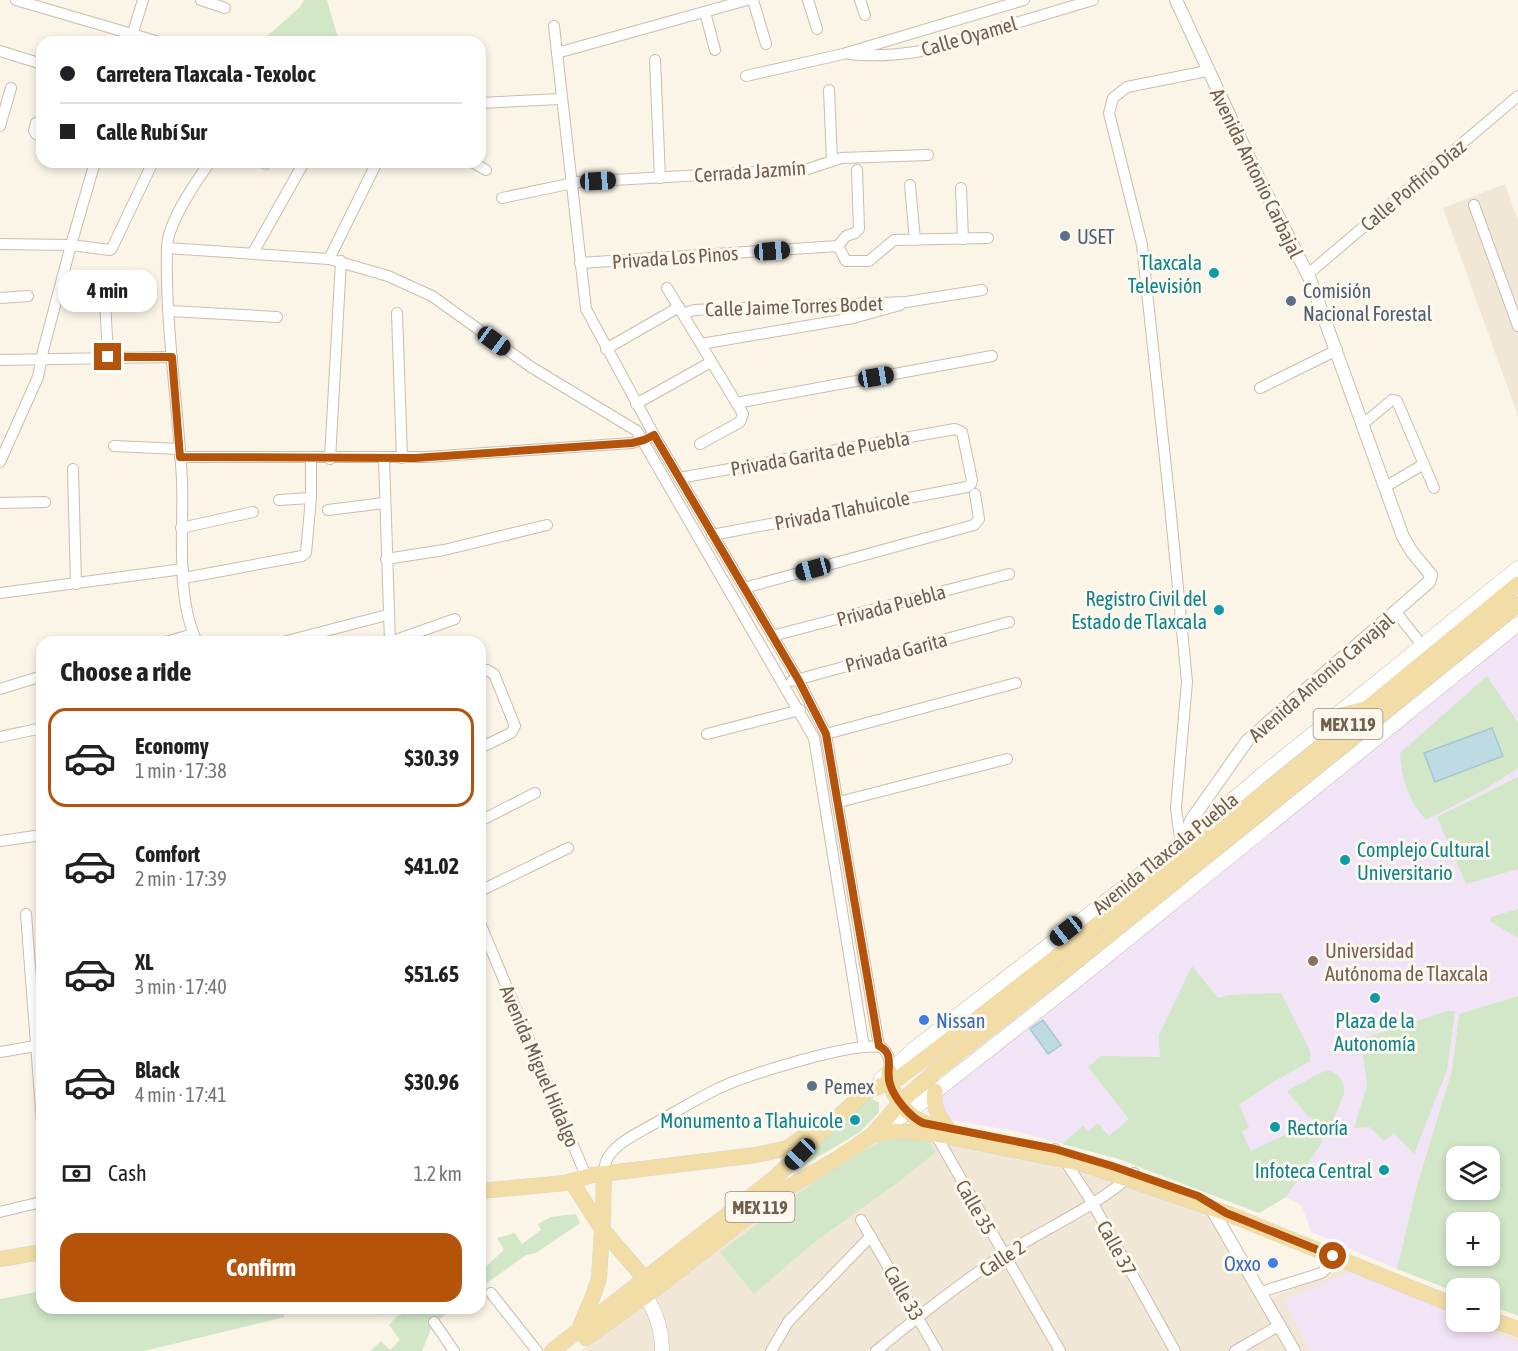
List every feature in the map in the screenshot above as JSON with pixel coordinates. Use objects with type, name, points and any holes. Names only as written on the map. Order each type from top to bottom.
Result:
[{"type":"main road","name":"Avenida Tlaxcala Puebla","points":[[880,1126],[905,1107],[935,1091],[1070,986],[1190,861],[1334,717],[1518,568]]},
{"type":"main road","name":"Avenida Tlaxcala Puebla","points":[[905,1107],[934,1072],[1104,939],[1190,861],[1366,709],[1518,584]]},
{"type":"main road","name":"Avenida Tlaxcala Puebla","points":[[1190,861],[1518,604]]},
{"type":"main road","name":"Avenida Tlaxcala Puebla","points":[[866,1092],[889,1077],[908,1071],[1190,861],[1518,624]]},
{"type":"main road","points":[[1334,717],[1366,709]]},
{"type":"main road","name":"MEX 119","points":[[889,1077],[905,1107],[919,1121],[937,1129],[1060,1154],[1131,1176],[1215,1207],[1446,1302]]},
{"type":"main road","points":[[935,1091],[937,1129]]},
{"type":"main road","points":[[866,1092],[881,1098],[885,1106],[880,1126]]},
{"type":"main road","name":"MEX 119","points":[[568,1351],[777,1176],[866,1092]]},
{"type":"main road","name":"MEX 119","points":[[486,1190],[756,1155],[788,1148],[818,1126],[840,1115]]},
{"type":"main road","name":"MEX 119","points":[[552,1351],[646,1288],[783,1190],[837,1159],[880,1126],[894,1131],[937,1129]]},
{"type":"main road","points":[[568,1351],[597,1286],[604,1174]]},
{"type":"main road","points":[[571,1181],[646,1288],[659,1324],[662,1351]]},
{"type":"main road","points":[[0,1259],[36,1253]]},
{"type":"main road","points":[[1500,1323],[1518,1329]]},
{"type":"street","points":[[16,0],[125,36]]},
{"type":"street","points":[[132,36],[143,0]]},
{"type":"street","points":[[201,0],[225,8]]},
{"type":"street","points":[[557,53],[747,0]]},
{"type":"street","points":[[753,0],[766,44]]},
{"type":"street","points":[[808,0],[817,29]]},
{"type":"street","points":[[860,0],[865,15]]},
{"type":"street","points":[[746,76],[843,54],[1024,0]]},
{"type":"street","name":"Calle Oyamel","points":[[843,54],[871,57],[906,54],[1093,0]]},
{"type":"street","name":"Avenida Antonio Carbajal","points":[[1176,0],[1207,71],[1308,274],[1403,537],[1431,578]]},
{"type":"street","points":[[996,9],[1001,27]]},
{"type":"street","points":[[705,12],[715,50]]},
{"type":"street","points":[[554,26],[586,309],[636,404],[798,679],[826,734],[879,1046]]},
{"type":"street","points":[[0,51],[36,62]]},
{"type":"street","points":[[655,60],[660,177]]},
{"type":"street","points":[[1190,861],[1176,808],[1187,692],[1142,244],[1109,108],[1115,94],[1127,87],[1207,71]]},
{"type":"street","points":[[0,126],[3,108],[11,88]]},
{"type":"street","points":[[829,90],[832,161]]},
{"type":"street","name":"Calle Porfirio Díaz","points":[[1308,274],[1518,96]]},
{"type":"street","points":[[486,103],[561,99]]},
{"type":"street","name":"Cerrada Jazmín","points":[[502,198],[564,187],[571,183],[808,169],[841,158],[928,155]]},
{"type":"street","points":[[0,462],[38,377],[71,245],[93,168]]},
{"type":"street","points":[[0,244],[71,245],[105,250],[112,248],[150,168]]},
{"type":"street","points":[[194,636],[187,618],[181,528],[180,453],[166,248],[168,237],[184,202],[206,168]]},
{"type":"street","points":[[253,253],[301,168]]},
{"type":"street","points":[[328,259],[374,168]]},
{"type":"street","points":[[482,168],[486,170]]},
{"type":"street","points":[[857,170],[858,229],[855,234],[846,236],[838,246],[846,261],[869,261],[891,241],[988,238]]},
{"type":"street","points":[[910,185],[915,240]]},
{"type":"street","points":[[961,188],[963,238]]},
{"type":"street","points":[[1474,205],[1518,326]]},
{"type":"street","name":"Privada Los Pinos","points":[[580,263],[838,246]]},
{"type":"street","points":[[166,248],[328,259],[388,276],[432,296],[531,367],[637,431],[800,710],[814,738],[864,1047]]},
{"type":"street","points":[[330,459],[341,261]]},
{"type":"street","points":[[104,280],[108,357]]},
{"type":"street","points":[[668,288],[743,414],[742,421],[700,444]]},
{"type":"street","name":"Calle Jaime Torres Bodet","points":[[681,310],[906,302],[982,290]]},
{"type":"street","points":[[0,298],[28,296]]},
{"type":"street","name":"Calle Jaime Torres Bodet","points":[[700,344],[853,318],[884,311],[906,302]]},
{"type":"street","points":[[606,349],[681,310]]},
{"type":"street","points":[[170,311],[277,317]]},
{"type":"street","points":[[397,313],[402,458]]},
{"type":"street","points":[[1260,388],[1337,350]]},
{"type":"street","points":[[736,403],[992,356]]},
{"type":"street","points":[[0,360],[172,357]]},
{"type":"street","points":[[636,404],[711,362]]},
{"type":"street","points":[[1363,424],[1392,400],[1397,401],[1434,488]]},
{"type":"street","name":"Privada Garita de Puebla","points":[[679,478],[955,429],[960,430],[963,434],[973,489]]},
{"type":"street","points":[[114,446],[180,453],[330,459],[402,458],[621,444],[642,441],[654,435]]},
{"type":"street","points":[[0,593],[184,573],[304,555],[308,549],[312,458]]},
{"type":"street","points":[[384,458],[389,636]]},
{"type":"street","points":[[1385,487],[1424,464]]},
{"type":"street","points":[[73,469],[76,584]]},
{"type":"street","name":"Privada Tlahuicole","points":[[712,534],[956,489],[973,489]]},
{"type":"street","points":[[744,588],[974,525],[978,522],[979,517],[973,489]]},
{"type":"street","points":[[279,500],[311,498]]},
{"type":"street","points":[[0,502],[45,502]]},
{"type":"street","points":[[328,510],[384,503]]},
{"type":"street","points":[[181,528],[253,512]]},
{"type":"street","points":[[386,559],[444,550],[547,525]]},
{"type":"street","name":"Privada Puebla","points":[[772,636],[1009,574]]},
{"type":"street","name":"Avenida Antonio Carvajal","points":[[1190,861],[1192,819],[1247,741],[1431,578]]},
{"type":"street","points":[[1395,611],[1422,645]]},
{"type":"street","points":[[307,636],[387,615]]},
{"type":"street","points":[[407,636],[455,619]]},
{"type":"street","name":"Privada Garita","points":[[784,683],[1009,622]]},
{"type":"street","points":[[486,671],[494,674],[515,724],[515,729],[511,733],[486,745]]},
{"type":"street","points":[[0,689],[36,678]]},
{"type":"street","points":[[826,734],[1016,683]]},
{"type":"street","points":[[707,734],[800,710]]},
{"type":"street","points":[[0,737],[36,729]]},
{"type":"street","points":[[838,802],[1006,759]]},
{"type":"street","points":[[486,818],[535,793]]},
{"type":"street","points":[[0,841],[36,836]]},
{"type":"street","points":[[486,888],[568,848]]},
{"type":"street","points":[[26,914],[36,1015]]},
{"type":"street","name":"Avenida Miguel Hidalgo","points":[[486,937],[586,1176]]},
{"type":"street","points":[[0,1052],[36,1046]]},
{"type":"street","points":[[604,1174],[608,1158],[616,1148],[632,1136],[717,1089],[778,1068],[840,1051],[879,1046],[890,1058],[889,1077]]},
{"type":"street","name":"Calle 35","points":[[937,1129],[1003,1255],[1060,1351]]},
{"type":"street","name":"Calle 37","points":[[1060,1154],[1093,1204],[1174,1351]]},
{"type":"street","name":"Calle 2","points":[[876,1351],[1003,1255],[1093,1204],[1131,1176]]},
{"type":"street","points":[[0,1212],[36,1203]]},
{"type":"street","points":[[1215,1207],[1294,1351]]},
{"type":"street","name":"Calle 33","points":[[861,1220],[937,1351]]},
{"type":"street","points":[[771,1351],[788,1322],[871,1236]]},
{"type":"street","points":[[1261,1292],[1321,1273],[1329,1266],[1333,1256]]},
{"type":"street","points":[[491,1293],[537,1351]]},
{"type":"street","points":[[434,1322],[454,1351]]},
{"type":"street","points":[[1235,1351],[1280,1325]]},
{"type":"shaded area","points":[[1505,184],[1518,220],[1518,416],[1443,208]]},
{"type":"shaded area","name":"Universidad Autónoma de Tlaxcala","points":[[1518,629],[1518,996],[1459,1014],[1452,1070],[1416,1189],[1397,1269],[1311,1232],[1302,1206],[1286,1197],[1259,1213],[1116,1158],[1019,1132],[949,1119],[943,1114],[938,1095]]},
{"type":"shaded area","points":[[890,1131],[1024,1151],[1207,1214],[1260,1302],[1348,1266],[1446,1305],[1446,1332],[1500,1332],[1500,1326],[1518,1333],[1518,1351],[581,1351],[781,1197]]},
{"type":"shaded area","points":[[1354,1270],[1446,1311],[1446,1332],[1492,1332],[1518,1343],[1518,1351],[1311,1351],[1284,1300]]},
{"type":"green space","points":[[304,0],[327,0],[337,36],[267,36],[300,7]]},
{"type":"green space","points":[[1487,676],[1518,723],[1518,768],[1484,790],[1426,820],[1407,789],[1400,753]]},
{"type":"green space","points":[[1518,777],[1518,869],[1466,884],[1437,817]]},
{"type":"green space","points":[[1518,909],[1518,938],[1491,922],[1491,917]]},
{"type":"green space","points":[[1192,966],[1218,998],[1229,995],[1281,993],[1310,1051],[1310,1061],[1239,1105],[1249,1127],[1242,1132],[1251,1151],[1310,1123],[1323,1141],[1286,1197],[1259,1213],[1116,1158],[1062,1144],[1083,1126],[1088,1131],[1098,1123],[1109,1136],[1129,1119],[1088,1067],[1101,1056],[1160,1057],[1159,1035]]},
{"type":"green space","points":[[1518,996],[1518,1316],[1500,1309],[1500,1278],[1446,1278],[1446,1288],[1397,1269],[1416,1189],[1452,1070],[1459,1014]]},
{"type":"green space","points":[[1447,1011],[1455,1011],[1447,1070],[1414,1154],[1394,1133],[1384,1141],[1369,1127],[1354,1128],[1367,1086],[1361,1039]]},
{"type":"green space","points":[[1326,1070],[1340,1078],[1344,1094],[1325,1139],[1312,1118],[1287,1091]]},
{"type":"green space","points":[[871,1098],[879,1103],[879,1112],[860,1132],[769,1186],[856,1106]]},
{"type":"green space","points":[[900,1137],[929,1140],[936,1152],[816,1241],[754,1294],[720,1252],[804,1189],[857,1154],[886,1139]]},
{"type":"green space","points":[[576,1214],[580,1223],[536,1253],[526,1255],[486,1284],[486,1266],[504,1250],[497,1238],[515,1233],[522,1244],[541,1230],[538,1224],[551,1217]]},
{"type":"green space","points":[[36,1292],[36,1314],[284,1314],[285,1317],[144,1351],[0,1351],[0,1299]]},
{"type":"green space","points":[[402,1314],[446,1314],[433,1324],[422,1351],[370,1351],[381,1341],[390,1350],[400,1340],[389,1325]]},
{"type":"water","points":[[1492,728],[1503,756],[1435,782],[1424,753]]},
{"type":"water","points":[[1043,1020],[1061,1045],[1048,1054],[1030,1029]]},
{"type":"place","name":"USET","points":[[1065,236]]},
{"type":"place","name":"Tlaxcala Televisión","points":[[1214,273]]},
{"type":"place","name":"Comisión Nacional Forestal","points":[[1291,301]]},
{"type":"place","name":"Registro Civil del Estado de Tlaxcala","points":[[1219,610]]},
{"type":"place","name":"Complejo Cultural Universitario","points":[[1345,860]]},
{"type":"place","name":"Universidad Autónoma de Tlaxcala","points":[[1313,961]]},
{"type":"place","name":"Plaza de la Autonomía","points":[[1375,998]]},
{"type":"place","name":"Nissan","points":[[924,1020]]},
{"type":"place","name":"Pemex","points":[[812,1086]]},
{"type":"place","name":"Monumento a Tlahuicole","points":[[855,1120]]},
{"type":"place","name":"Rectoría","points":[[1275,1127]]},
{"type":"place","name":"Infoteca Central","points":[[1384,1170]]},
{"type":"place","name":"Oxxo","points":[[1273,1263]]},
{"type":"route","points":[[108,357],[172,357],[180,457],[330,459],[427,457],[632,443],[654,435],[798,679],[828,739],[879,1046],[890,1058],[889,1080],[901,1102],[916,1119],[923,1123],[1083,1156],[1198,1196],[1226,1213],[1333,1256]]}]
